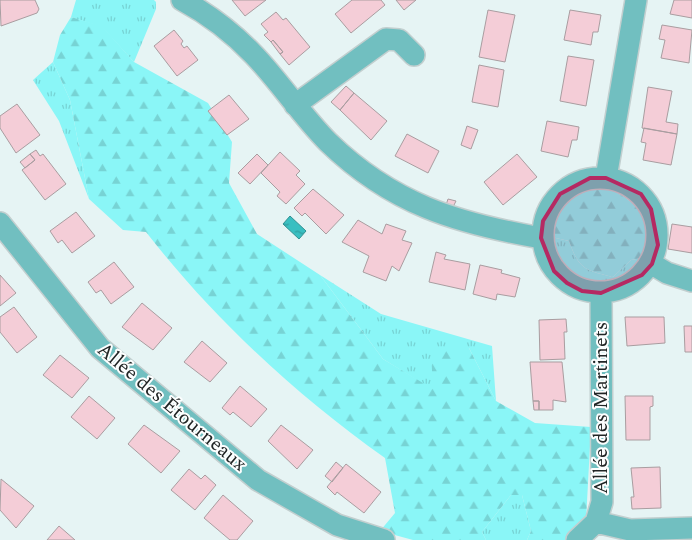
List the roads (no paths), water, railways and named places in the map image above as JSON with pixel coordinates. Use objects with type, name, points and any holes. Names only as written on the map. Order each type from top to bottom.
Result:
[{"type":"street","points":[[182,0],[226,30],[254,55],[328,142],[377,182],[408,201],[437,214],[478,226],[541,238]]},
{"type":"street","points":[[606,178],[636,0]]},
{"type":"street","points":[[295,105],[386,39],[399,40],[414,55]]},
{"type":"street","points":[[590,178],[606,178],[625,184],[641,194],[651,209],[657,228],[658,245],[652,264],[631,283],[601,293],[582,291],[567,283],[554,271],[546,256],[541,238],[543,222],[549,207],[560,194],[590,178]]},
{"type":"street","name":"Allée des Étourneaux","points":[[0,223],[100,348],[258,480],[337,525],[384,540]]},
{"type":"street","points":[[652,264],[666,273],[692,281]]},
{"type":"street","name":"Allée des Martinets","points":[[596,522],[602,502],[601,293]]},
{"type":"street","points":[[577,540],[596,522],[630,530],[692,528]]},
{"type":"water","points":[[290,216],[306,231],[299,239],[283,224]]}]
